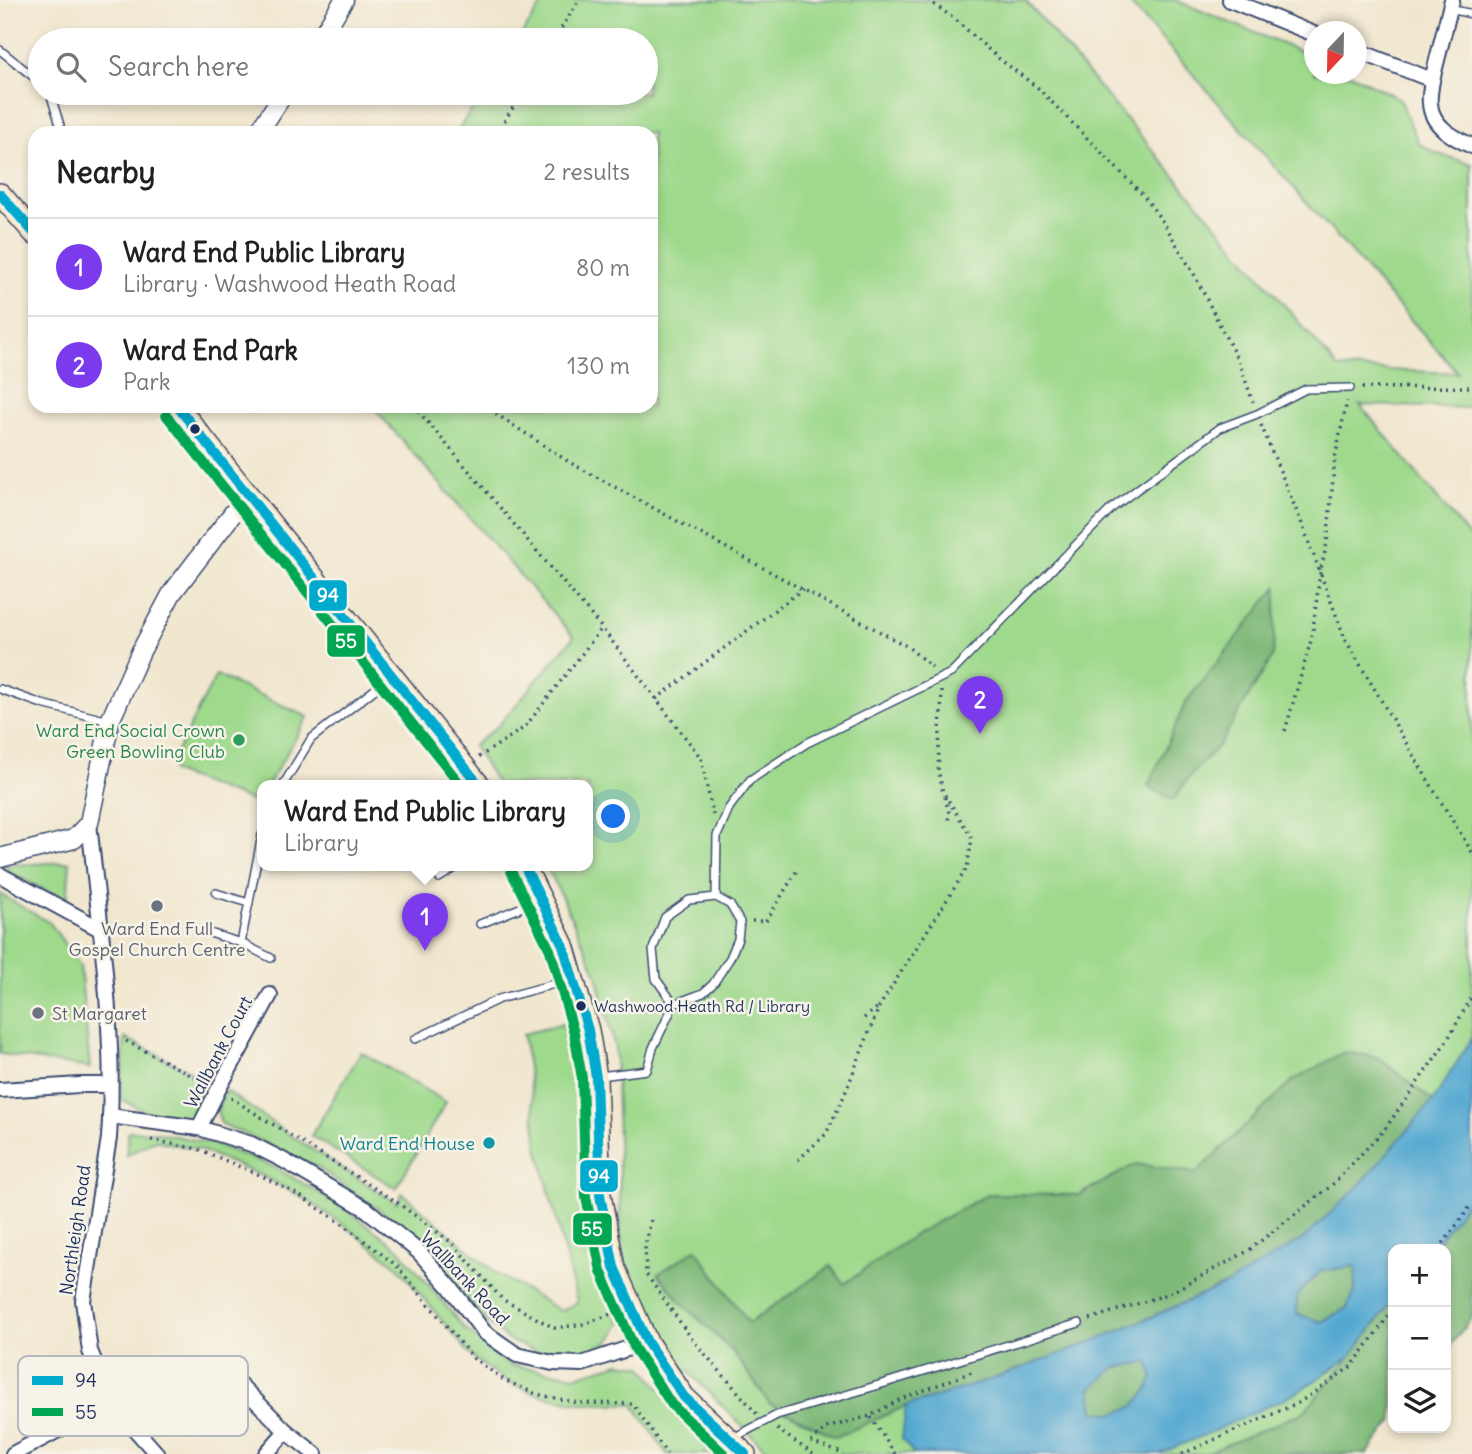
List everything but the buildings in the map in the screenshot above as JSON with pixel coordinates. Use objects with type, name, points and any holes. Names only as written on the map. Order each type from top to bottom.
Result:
[{"type":"main road","points":[[0,194],[28,226]]},
{"type":"main road","points":[[182,413],[243,501],[392,673],[476,780]]},
{"type":"main road","points":[[527,871],[563,945],[589,1030],[596,1077],[600,1195],[614,1267],[647,1342],[684,1397],[737,1447]]},
{"type":"street","points":[[326,28],[344,0]]},
{"type":"street","points":[[1230,0],[1304,30]]},
{"type":"street","points":[[1451,4],[1432,80],[1429,104],[1435,120],[1449,135],[1472,146]]},
{"type":"street","points":[[1367,54],[1432,80]]},
{"type":"street","points":[[263,126],[276,105]]},
{"type":"street","points":[[0,858],[74,839],[89,823],[110,721],[141,651],[172,593],[243,501]]},
{"type":"street","name":"Northleigh Road","points":[[89,823],[109,1032],[110,1085],[109,1138],[83,1301],[92,1356]]},
{"type":"street","points":[[0,875],[100,929]]},
{"type":"street","name":"Wallbank Court","points":[[199,1128],[270,995]]},
{"type":"street","points":[[0,1090],[110,1085]]},
{"type":"street","name":"Wallbank Road","points":[[110,1116],[199,1128],[250,1144],[281,1158],[366,1209],[419,1252],[484,1332],[517,1355],[553,1363],[582,1364],[647,1342]]},
{"type":"street","points":[[248,1393],[286,1431],[315,1454]]},
{"type":"street","points":[[266,1454],[286,1431]]},
{"type":"street","points":[[13,1454],[47,1436]]},
{"type":"street","name":"Northleigh Road","points":[[141,1436],[157,1454]]},
{"type":"lane","points":[[1451,4],[1472,14]]},
{"type":"lane","points":[[0,50],[28,72]]},
{"type":"lane","points":[[54,105],[60,125]]},
{"type":"lane","points":[[716,897],[718,836],[729,808],[750,780],[807,743],[951,673],[1112,508],[1220,428],[1257,414],[1307,389],[1350,388]]},
{"type":"lane","points":[[286,780],[311,739],[392,673]]},
{"type":"lane","points":[[0,689],[42,704],[110,721]]},
{"type":"lane","points":[[241,943],[257,861]]},
{"type":"lane","points":[[439,877],[450,871]]},
{"type":"lane","points":[[216,893],[249,903]]},
{"type":"lane","points":[[596,1077],[647,1070],[653,1048],[674,1004],[703,993],[713,984],[730,958],[738,939],[740,922],[730,905],[716,897],[689,900],[665,916],[653,950],[656,979],[674,1004]]},
{"type":"lane","points":[[480,924],[541,900]]},
{"type":"lane","points":[[210,933],[241,943],[271,958]]},
{"type":"lane","points":[[415,1040],[499,999],[573,979]]},
{"type":"lane","points":[[737,1447],[765,1421],[777,1415],[1079,1323]]},
{"type":"path","points":[[562,28],[579,0]]},
{"type":"path","points":[[928,0],[1038,88],[1144,196],[1165,225],[1195,276],[1240,365],[1345,639],[1472,852]]},
{"type":"path","points":[[501,126],[514,105]]},
{"type":"path","points":[[1286,731],[1312,637],[1320,573],[1328,543],[1335,458],[1350,388],[1472,387]]},
{"type":"path","points":[[420,413],[602,628],[701,758],[718,836]]},
{"type":"path","points":[[656,699],[803,589]]},
{"type":"path","points":[[466,766],[526,727],[602,628]]},
{"type":"path","points":[[943,792],[949,813],[948,822]]},
{"type":"path","points":[[740,922],[766,921],[798,869]]},
{"type":"path","points":[[1079,1323],[1168,1294],[1248,1251],[1331,1186],[1385,1129],[1448,1039],[1472,996]]},
{"type":"path","points":[[864,1018],[879,1007]]},
{"type":"path","points":[[144,1138],[198,1149],[262,1176],[300,1196],[345,1225],[397,1266],[473,1358],[494,1373],[536,1394],[578,1403],[634,1404],[667,1454]]},
{"type":"path","points":[[1442,1244],[1472,1204]]},
{"type":"path","points":[[651,1220],[645,1247],[646,1274],[692,1339],[759,1415],[813,1454]]},
{"type":"path","points":[[1182,1454],[1300,1402],[1352,1366],[1388,1317]]},
{"type":"path","points":[[811,1442],[826,1428],[870,1416],[901,1399],[978,1369]]},
{"type":"path","points":[[870,1416],[895,1454]]},
{"type":"path","points":[[811,1442],[813,1454]]},
{"type":"path","points":[[811,1442],[844,1454]]},
{"type":"green space","points":[[545,0],[1025,0],[1338,368],[1458,373],[1127,0],[1175,0],[1304,53],[1304,84],[1367,82],[1400,99],[1419,144],[1438,154],[1472,164],[1472,408],[1360,405],[1472,540],[1472,1317],[1451,1344],[1451,1244],[1388,1244],[1388,1427],[1367,1454],[770,1454],[661,1344],[622,1262],[615,1049],[597,974],[549,871],[593,871],[593,780],[495,780],[473,746],[499,725],[574,637],[378,413],[658,413],[658,126],[461,126],[475,105],[658,105],[658,28],[526,28]]},
{"type":"green space","points":[[1277,587],[1273,656],[1220,744],[1193,772],[1173,800],[1148,786],[1186,702]]},
{"type":"green space","name":"Ward End Social Crown Green Bowling Club","points":[[216,675],[308,717],[271,780],[257,780],[257,803],[173,772],[171,763]]},
{"type":"green space","points":[[70,862],[67,901],[6,871],[9,865]]},
{"type":"green space","points":[[0,894],[50,923],[80,966],[90,1068],[0,1054]]},
{"type":"green space","points":[[563,1024],[575,1068],[586,1073],[590,1218],[604,1291],[621,1323],[609,1342],[582,1353],[543,1354],[508,1340],[484,1319],[432,1253],[390,1217],[317,1167],[222,1124],[218,1115],[226,1091],[397,1203],[402,1193],[496,1273],[561,1311],[577,1302],[538,1147],[523,1034]]},
{"type":"green space","points":[[125,1038],[209,1081],[191,1120],[146,1112],[120,1099]]},
{"type":"green space","points":[[361,1052],[446,1102],[396,1188],[311,1136]]},
{"type":"green space","points":[[1344,1052],[1377,1057],[1433,1101],[1357,1188],[1303,1239],[1227,1284],[1089,1343],[987,1381],[906,1406],[836,1437],[770,1404],[733,1352],[679,1300],[658,1274],[696,1249],[749,1323],[831,1266],[844,1284],[917,1233],[988,1194],[1079,1195],[1136,1164],[1196,1173],[1292,1081]]},
{"type":"green space","points":[[128,1131],[155,1132],[214,1144],[272,1166],[341,1205],[399,1249],[464,1328],[510,1365],[576,1376],[619,1363],[642,1366],[670,1401],[721,1454],[667,1454],[633,1404],[578,1403],[536,1394],[504,1380],[473,1358],[397,1266],[344,1225],[300,1196],[262,1176],[198,1149],[154,1140],[126,1156]]},
{"type":"green space","points":[[1472,1195],[1472,1317],[1451,1344],[1451,1244],[1436,1244]]},
{"type":"green space","points":[[1356,1266],[1355,1291],[1347,1308],[1321,1322],[1297,1314],[1297,1295],[1321,1271]]},
{"type":"green space","points":[[1388,1307],[1388,1427],[1367,1454],[1205,1454],[1304,1412]]},
{"type":"green space","points":[[1149,1362],[1153,1376],[1148,1390],[1133,1407],[1112,1414],[1094,1412],[1091,1388],[1116,1367]]},
{"type":"water","points":[[1472,1038],[1472,1195],[1436,1244],[1388,1244],[1388,1307],[1350,1357],[1296,1393],[1159,1454],[914,1454],[902,1439],[906,1406],[987,1381],[1089,1343],[1227,1284],[1303,1239],[1357,1188],[1433,1101]],"holes":[[[1356,1266],[1355,1291],[1347,1308],[1321,1322],[1297,1314],[1297,1295],[1321,1271]],[[1148,1362],[1153,1376],[1148,1390],[1133,1407],[1112,1414],[1094,1411],[1091,1388],[1116,1367]]]},
{"type":"transit line","name":"94","points":[[0,194],[28,226]]},
{"type":"transit line","name":"94","points":[[183,413],[475,780]]},
{"type":"transit line","name":"55","points":[[166,415],[457,780]]},
{"type":"transit line","name":"55","points":[[511,871],[550,950],[574,1033],[582,1078],[586,1197],[601,1271],[635,1349],[672,1405],[724,1454]]},
{"type":"transit line","name":"94","points":[[527,871],[563,945],[588,1030],[596,1077],[600,1195],[614,1267],[647,1342],[684,1397],[745,1454]]},
{"type":"place","name":"Ward End Park","points":[[980,734]]},
{"type":"place","name":"Ward End Social Crown Green Bowling Club","points":[[239,740]]},
{"type":"place","name":"Ward End Full Gospel Church Centre","points":[[157,906]]},
{"type":"place","name":"Ward End Public Library","points":[[425,951]]},
{"type":"place","name":"Washwood Heath Rd / Library","points":[[581,1006]]},
{"type":"place","name":"St Margaret","points":[[38,1013]]},
{"type":"place","name":"Ward End House","points":[[489,1143]]}]
